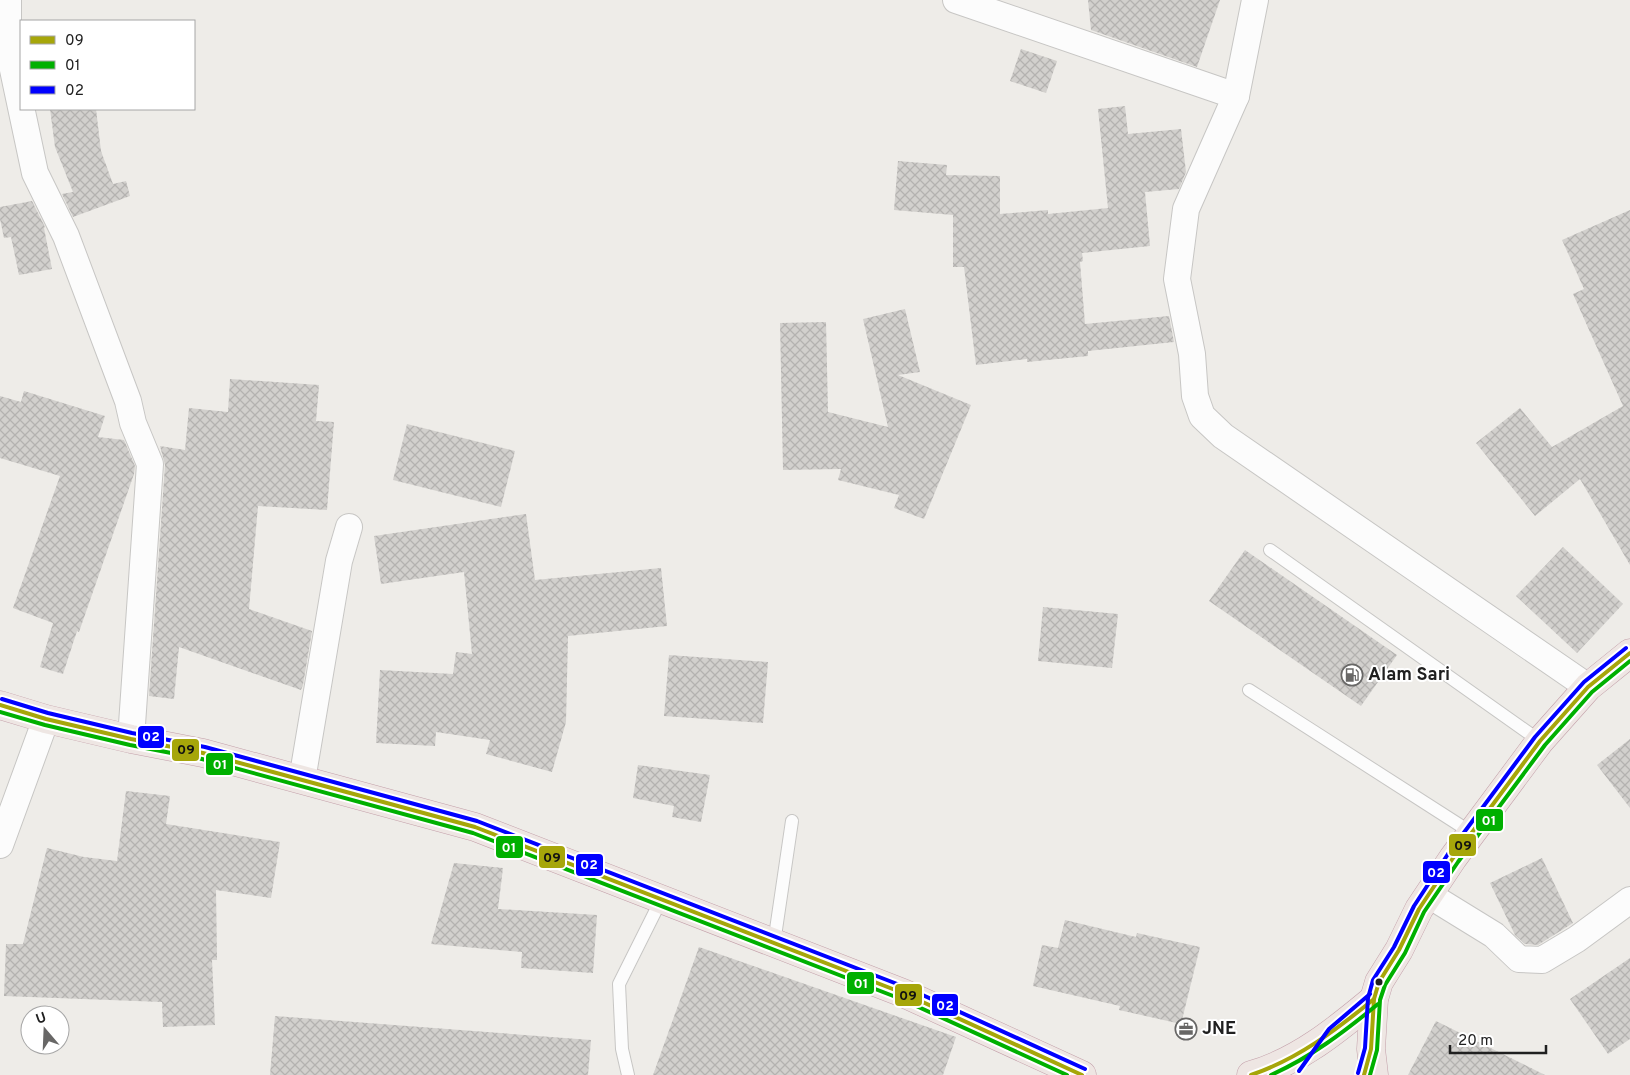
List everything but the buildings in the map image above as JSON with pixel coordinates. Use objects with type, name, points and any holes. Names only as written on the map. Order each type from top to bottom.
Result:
[{"type":"highway","points":[[1364,1075],[1373,1062],[1374,999],[1379,982],[1399,950],[1418,910],[1453,858],[1540,741],[1588,687],[1630,653]]},
{"type":"highway","points":[[0,705],[46,719],[131,739],[203,753],[474,827],[662,898],[903,993],[1082,1075]]},
{"type":"highway","points":[[1251,1075],[1267,1070],[1333,1033],[1374,999]]},
{"type":"highway","points":[[1304,1075],[1333,1033]]},
{"type":"street","points":[[8,0],[8,46],[20,102]]},
{"type":"street","points":[[956,0],[1236,96]]},
{"type":"street","points":[[1255,0],[1236,96],[1186,208],[1177,279],[1192,354],[1195,396],[1202,416],[1223,436],[1588,687]]},
{"type":"street","points":[[22,110],[35,173],[66,236],[128,401],[133,423],[150,464],[131,739]]},
{"type":"street","points":[[302,780],[339,561],[349,528]]},
{"type":"street","points":[[0,845],[46,719]]},
{"type":"street","points":[[1429,895],[1494,935],[1519,959],[1542,960],[1577,939],[1630,900]]},
{"type":"lane","points":[[1270,550],[1540,741]]},
{"type":"lane","points":[[1249,690],[1472,833]]},
{"type":"lane","points":[[774,943],[792,821]]},
{"type":"lane","points":[[628,1075],[622,1048],[619,984],[662,898]]},
{"type":"transit line","name":"02","points":[[1358,1073],[1365,1048],[1368,998],[1373,980],[1394,947],[1414,906],[1448,854],[1535,737],[1584,682],[1626,648]]},
{"type":"transit line","name":"09","points":[[1364,1075],[1371,1049],[1374,999],[1379,982],[1399,950],[1419,909],[1453,858],[1540,741],[1588,687],[1630,653]]},
{"type":"transit line","name":"01","points":[[1370,1075],[1377,1050],[1380,1000],[1385,985],[1405,953],[1424,912],[1458,862],[1545,745],[1592,692],[1630,661]]},
{"type":"transit line","name":"02","points":[[2,699],[48,713],[132,733],[205,747],[477,821],[905,987],[1085,1069]]},
{"type":"transit line","name":"09","points":[[0,705],[46,719],[131,739],[203,753],[475,827],[903,993],[1082,1075]]},
{"type":"transit line","name":"01","points":[[0,712],[45,725],[130,745],[202,759],[473,833],[901,999],[1067,1075]]},
{"type":"transit line","name":"02","points":[[1299,1071],[1329,1029],[1370,994]]},
{"type":"transit line","name":"09","points":[[1251,1075],[1285,1061],[1316,1043],[1374,999]]},
{"type":"transit line","name":"01","points":[[1271,1075],[1327,1043],[1378,1004]]},
{"type":"place","name":"Alam Sari","points":[[1352,675]]},
{"type":"place","name":"JNE","points":[[1186,1029]]}]
